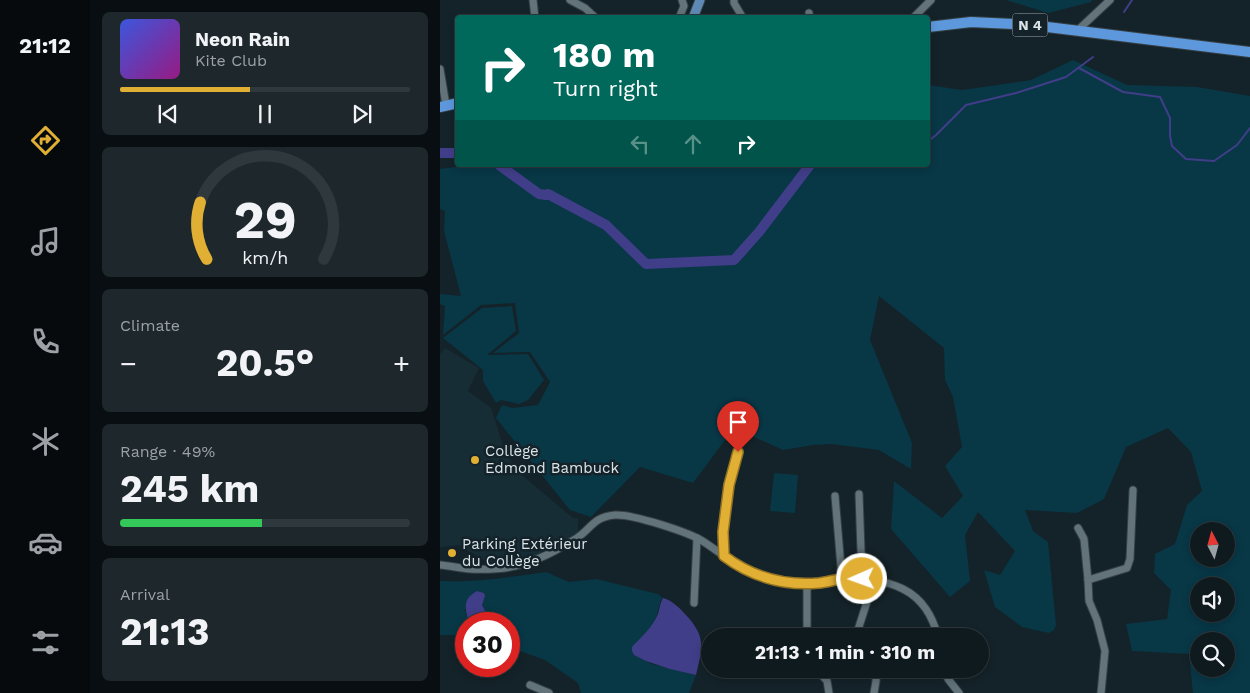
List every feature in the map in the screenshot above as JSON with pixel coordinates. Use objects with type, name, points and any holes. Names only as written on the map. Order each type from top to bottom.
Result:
[{"type":"highway","name":"N 4","points":[[930,28],[971,22],[1031,25],[1250,52]]},
{"type":"main road","points":[[694,15],[700,0]]},
{"type":"street","points":[[533,0],[535,15]]},
{"type":"street","points":[[570,0],[585,8],[593,15]]},
{"type":"street","points":[[681,15],[684,6],[682,0]]},
{"type":"street","points":[[734,0],[742,15]]},
{"type":"street","points":[[916,15],[931,0]]},
{"type":"street","points":[[1078,30],[1110,0]]},
{"type":"street","points":[[440,69],[443,106]]},
{"type":"street","points":[[724,556],[723,532],[729,485],[738,452]]},
{"type":"street","points":[[1088,580],[1127,568],[1130,559],[1132,490]]},
{"type":"street","points":[[860,494],[862,579]]},
{"type":"street","points":[[835,496],[842,579]]},
{"type":"street","points":[[440,565],[472,569],[500,568],[522,564],[554,551],[579,536],[599,519],[622,515],[639,518],[697,538],[734,564],[764,578],[794,584],[862,579],[894,585],[919,599],[930,615],[935,628]]},
{"type":"street","points":[[1078,528],[1084,540],[1089,601],[1105,650],[1101,693]]},
{"type":"street","points":[[694,603],[697,538]]},
{"type":"street","points":[[859,628],[874,580]]},
{"type":"street","points":[[806,628],[807,583]]},
{"type":"street","points":[[824,678],[827,681],[829,693]]},
{"type":"street","points":[[874,693],[876,678]]},
{"type":"street","points":[[949,678],[959,693]]},
{"type":"street","points":[[530,685],[550,693]]},
{"type":"shaded area","points":[[1006,0],[1092,0],[1091,2],[1048,13]]},
{"type":"shaded area","points":[[1073,60],[1127,85],[1197,87],[1250,96],[1250,693],[1193,693],[1191,677],[1235,677],[1235,632],[1190,632],[1190,664],[1189,654],[1132,651],[1126,624],[1167,619],[1171,590],[1154,573],[1155,554],[1175,544],[1187,505],[1202,491],[1191,452],[1168,428],[1126,447],[1104,499],[1077,513],[1025,510],[1033,531],[1048,542],[1056,625],[1054,630],[1049,633],[1022,627],[995,607],[984,570],[1000,575],[1015,551],[978,512],[965,535],[970,581],[950,597],[891,529],[894,481],[942,518],[963,496],[945,466],[962,447],[953,397],[945,380],[944,348],[879,296],[870,340],[912,443],[911,469],[879,450],[831,444],[783,450],[734,428],[693,483],[640,467],[591,517],[570,510],[496,418],[502,405],[512,408],[538,405],[550,382],[530,352],[493,353],[519,333],[515,303],[481,305],[443,335],[445,306],[440,304],[440,294],[461,296],[444,231],[445,211],[440,209],[440,169],[456,167],[930,167],[930,85],[962,90],[1031,80]]},
{"type":"shaded area","points":[[512,306],[516,331],[487,355],[528,354],[544,380],[528,400],[519,404],[501,400],[496,403],[483,381],[483,370],[443,338],[482,308]]},
{"type":"shaded area","name":"Collège Edmond Bambuck","points":[[445,348],[479,368],[468,391],[491,408],[504,449],[517,471],[573,518],[578,518],[578,536],[531,561],[487,562],[459,545],[440,547],[440,354]]},
{"type":"shaded area","points":[[774,473],[798,475],[795,513],[770,511]]},
{"type":"shaded area","points":[[546,572],[569,582],[596,579],[658,594],[663,598],[657,615],[648,631],[637,642],[635,655],[652,664],[696,675],[689,693],[581,693],[578,683],[545,660],[520,651],[520,612],[486,612],[482,605],[484,593],[477,591],[466,612],[455,612],[455,635],[440,635],[440,581],[506,578]]},
{"type":"shaded area","points":[[477,591],[484,593],[482,605],[486,612],[467,612],[467,601]]},
{"type":"shaded area","points":[[663,598],[678,606],[697,629],[700,636],[701,649],[696,675],[646,661],[634,655],[632,651],[632,647],[653,624]]},
{"type":"waterway","points":[[1124,12],[1132,0]]},
{"type":"waterway","points":[[930,140],[966,105],[1016,93],[1066,77],[1093,57]]},
{"type":"waterway","points":[[1079,68],[1123,92],[1160,97],[1170,118],[1172,146],[1186,159],[1214,161],[1237,145],[1250,128]]},
{"type":"waterway","points":[[440,153],[455,153]]},
{"type":"waterway","points":[[502,167],[539,194],[548,194],[606,225],[646,264],[734,260],[759,232],[808,167]]},
{"type":"place","name":"Collège Edmond Bambuck","points":[[475,460]]},
{"type":"place","name":"Parking Extérieur du Collège","points":[[452,553]]},
{"type":"route","points":[[738,452],[729,485],[723,532],[724,556],[746,571],[785,583],[820,583],[842,579],[862,579]]}]
